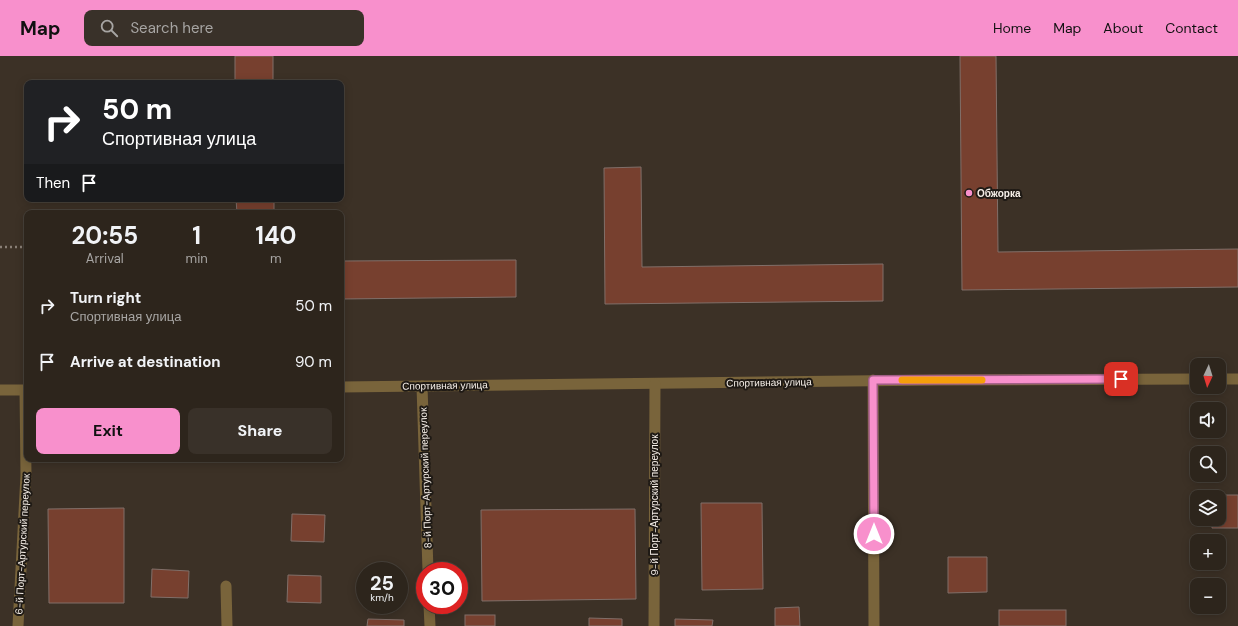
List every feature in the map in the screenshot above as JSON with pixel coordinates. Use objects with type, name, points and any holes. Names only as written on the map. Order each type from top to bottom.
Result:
[{"type":"street","name":"Спортивная улица","points":[[344,386],[655,384],[873,380],[1190,379]]},
{"type":"street","points":[[1226,379],[1238,379]]},
{"type":"street","points":[[873,380],[874,626]]},
{"type":"street","name":"9-й Порт-Артурский переулок","points":[[654,626],[655,384]]},
{"type":"street","name":"8-й Порт-Артурский переулок","points":[[422,386],[428,562]]},
{"type":"street","points":[[0,390],[24,390]]},
{"type":"street","name":"6-й Порт-Артурский переулок","points":[[18,626],[26,462]]},
{"type":"street","points":[[226,586],[227,626]]},
{"type":"street","points":[[429,614],[430,626]]},
{"type":"path","points":[[0,247],[24,247]]},
{"type":"building","points":[[235,56],[273,56],[273,80],[235,80]]},
{"type":"building","points":[[960,56],[996,56],[998,252],[1238,249],[1238,287],[962,290]]},
{"type":"building","points":[[641,167],[642,267],[883,264],[883,301],[605,304],[604,168]]},
{"type":"building","points":[[236,202],[274,202],[274,210],[237,210]]},
{"type":"building","points":[[516,260],[516,297],[344,299],[344,261]]},
{"type":"building","points":[[1226,495],[1238,495],[1238,528],[1212,528],[1212,526],[1226,526]]},
{"type":"building","points":[[701,503],[762,503],[763,589],[702,590]]},
{"type":"building","points":[[124,508],[124,603],[49,603],[48,509]]},
{"type":"building","points":[[635,509],[636,599],[482,601],[481,510]]},
{"type":"building","points":[[292,514],[325,515],[324,542],[291,541]]},
{"type":"building","points":[[948,557],[987,557],[987,592],[948,593]]},
{"type":"building","points":[[152,569],[189,571],[188,598],[151,597]]},
{"type":"building","points":[[288,575],[321,576],[321,603],[287,602]]},
{"type":"building","points":[[799,607],[800,626],[775,626],[775,608]]},
{"type":"building","points":[[999,610],[1066,610],[1066,626],[999,626]]},
{"type":"building","points":[[465,615],[495,615],[495,626],[465,626]]},
{"type":"building","points":[[589,618],[622,619],[622,626],[589,626]]},
{"type":"building","points":[[368,619],[404,620],[404,626],[367,626]]},
{"type":"building","points":[[675,619],[713,620],[712,626],[675,626]]},
{"type":"slow traffic","points":[[902,380],[982,380]]},
{"type":"place","name":"Обжорка","points":[[969,193]]},
{"type":"route","points":[[874,534],[873,380],[1121,379]]}]
